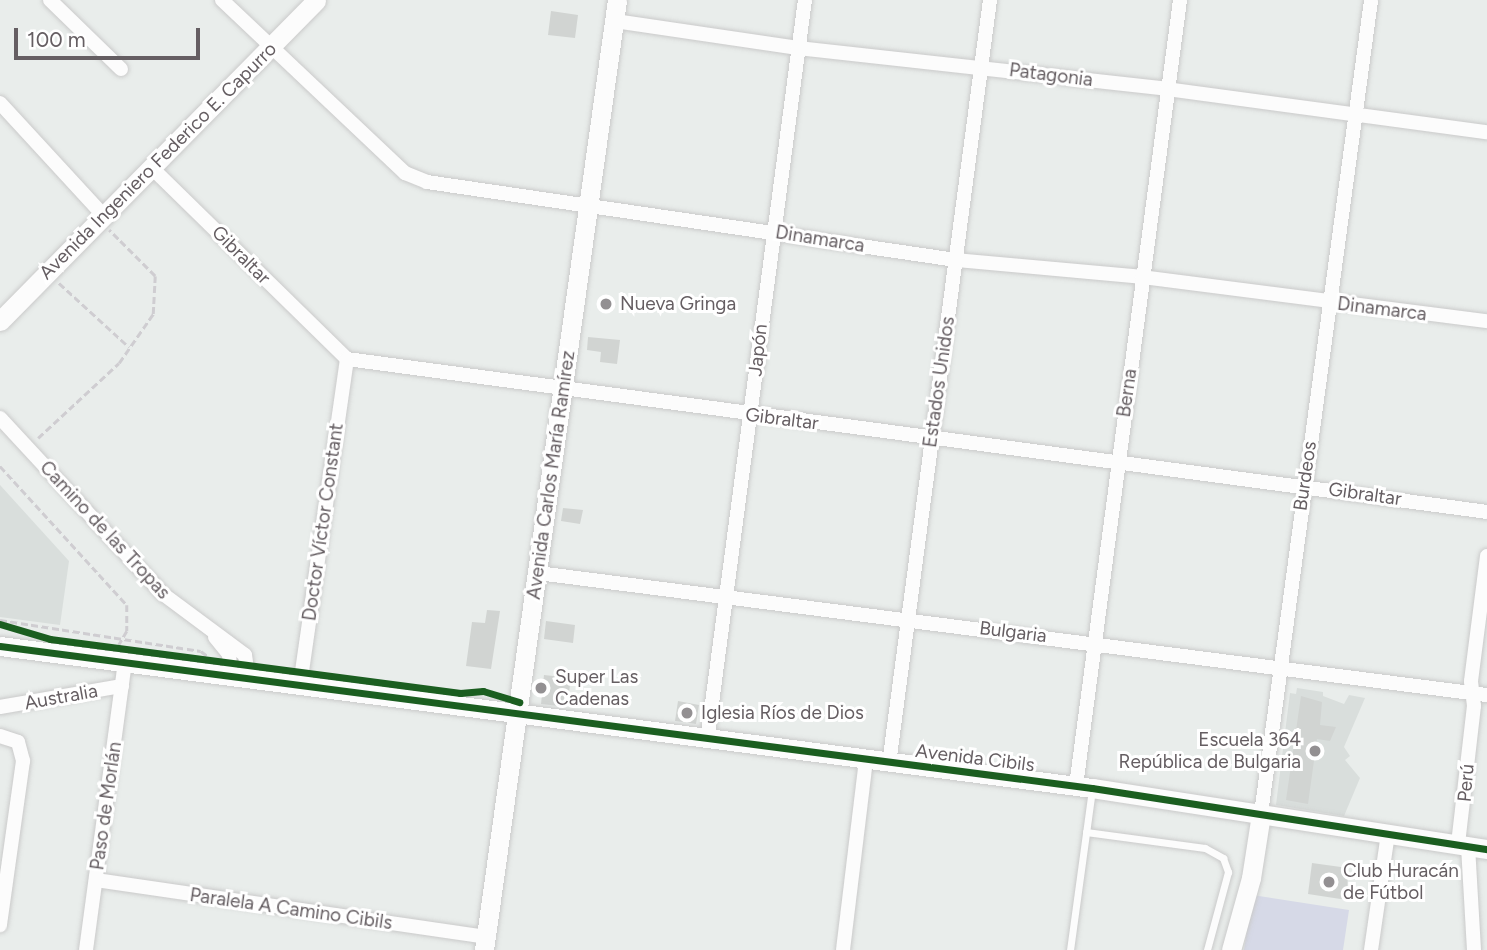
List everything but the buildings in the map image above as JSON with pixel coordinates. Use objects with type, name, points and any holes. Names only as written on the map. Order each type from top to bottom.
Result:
[{"type":"street","points":[[50,0],[121,69]]},
{"type":"street","name":"Dinamarca","points":[[222,0],[269,49],[416,178],[588,207],[771,231],[956,260],[1142,276],[1487,321]]},
{"type":"street","name":"Avenida Ingeniero Federico E. Capurro","points":[[0,321],[153,169],[316,0]]},
{"type":"street","name":"Avenida Carlos María Ramírez","points":[[485,944],[618,0]]},
{"type":"street","name":"Japón","points":[[706,741],[751,415],[771,231],[805,0]]},
{"type":"street","name":"Estados Unidos","points":[[889,764],[990,0]]},
{"type":"street","name":"Berna","points":[[1084,787],[1095,643],[1180,0]]},
{"type":"street","name":"Burdeos","points":[[1231,950],[1251,878],[1261,814],[1352,114],[1371,0]]},
{"type":"street","name":"Patagonia","points":[[615,21],[798,48],[981,66],[1487,132]]},
{"type":"street","points":[[0,103],[102,219]]},
{"type":"street","name":"Gibraltar","points":[[153,169],[347,359],[751,415],[1118,460],[1487,512]]},
{"type":"street","name":"Doctor Víctor Constant","points":[[300,685],[347,359]]},
{"type":"street","name":"Camino de las Tropas","points":[[0,418],[163,594],[215,636],[245,655],[236,671],[215,636]]},
{"type":"street","name":"Perú","points":[[1476,946],[1471,846],[1487,556]]},
{"type":"street","name":"Bulgaria","points":[[538,572],[1480,694]]},
{"type":"street","name":"Avenida Cibils","points":[[0,646],[120,653],[236,671],[300,685],[517,717],[1084,787],[1471,846]]},
{"type":"street","name":"Paso de Morlán","points":[[86,950],[122,686],[120,653]]},
{"type":"street","name":"Australia","points":[[0,707],[122,686]]},
{"type":"street","points":[[0,736],[18,742],[23,761],[0,925]]},
{"type":"street","points":[[843,950],[866,761]]},
{"type":"street","points":[[1371,950],[1388,834]]},
{"type":"street","name":"Paralela A Camino Cibils","points":[[96,880],[485,944]]},
{"type":"lane","points":[[1070,950],[1086,832],[1084,787]]},
{"type":"lane","points":[[1086,832],[1205,848],[1223,858],[1228,872],[1207,950]]},
{"type":"path","points":[[28,447],[119,363],[153,314],[156,280],[102,219]]},
{"type":"path","points":[[48,272],[129,347]]},
{"type":"path","points":[[0,466],[127,605],[127,631],[120,653]]},
{"type":"path","points":[[0,622],[120,653]]},
{"type":"path","points":[[0,622],[50,639],[120,653],[210,657],[236,671]]},
{"type":"shaded area","points":[[0,485],[69,561],[60,625],[0,617]]},
{"type":"shaded area","name":"Escuela 364 República de Bulgaria","points":[[1297,688],[1323,692],[1323,696],[1344,704],[1349,695],[1365,698],[1344,747],[1350,756],[1345,760],[1360,778],[1344,816],[1276,805],[1290,693],[1296,694]]},
{"type":"shaded area","points":[[1252,895],[1349,910],[1343,950],[1244,950]]},
{"type":"cycle path","points":[[0,624],[50,639],[460,693],[483,691],[519,702]]},
{"type":"cycle path","points":[[0,646],[1092,788],[1487,849]]},
{"type":"place","name":"Nueva Gringa","points":[[606,304]]},
{"type":"place","name":"Super Las Cadenas","points":[[541,688]]},
{"type":"place","name":"Iglesia Ríos de Dios","points":[[687,713]]},
{"type":"place","name":"Escuela 364 República de Bulgaria","points":[[1315,751]]},
{"type":"place","name":"Club Huracán de Fútbol","points":[[1329,882]]}]
